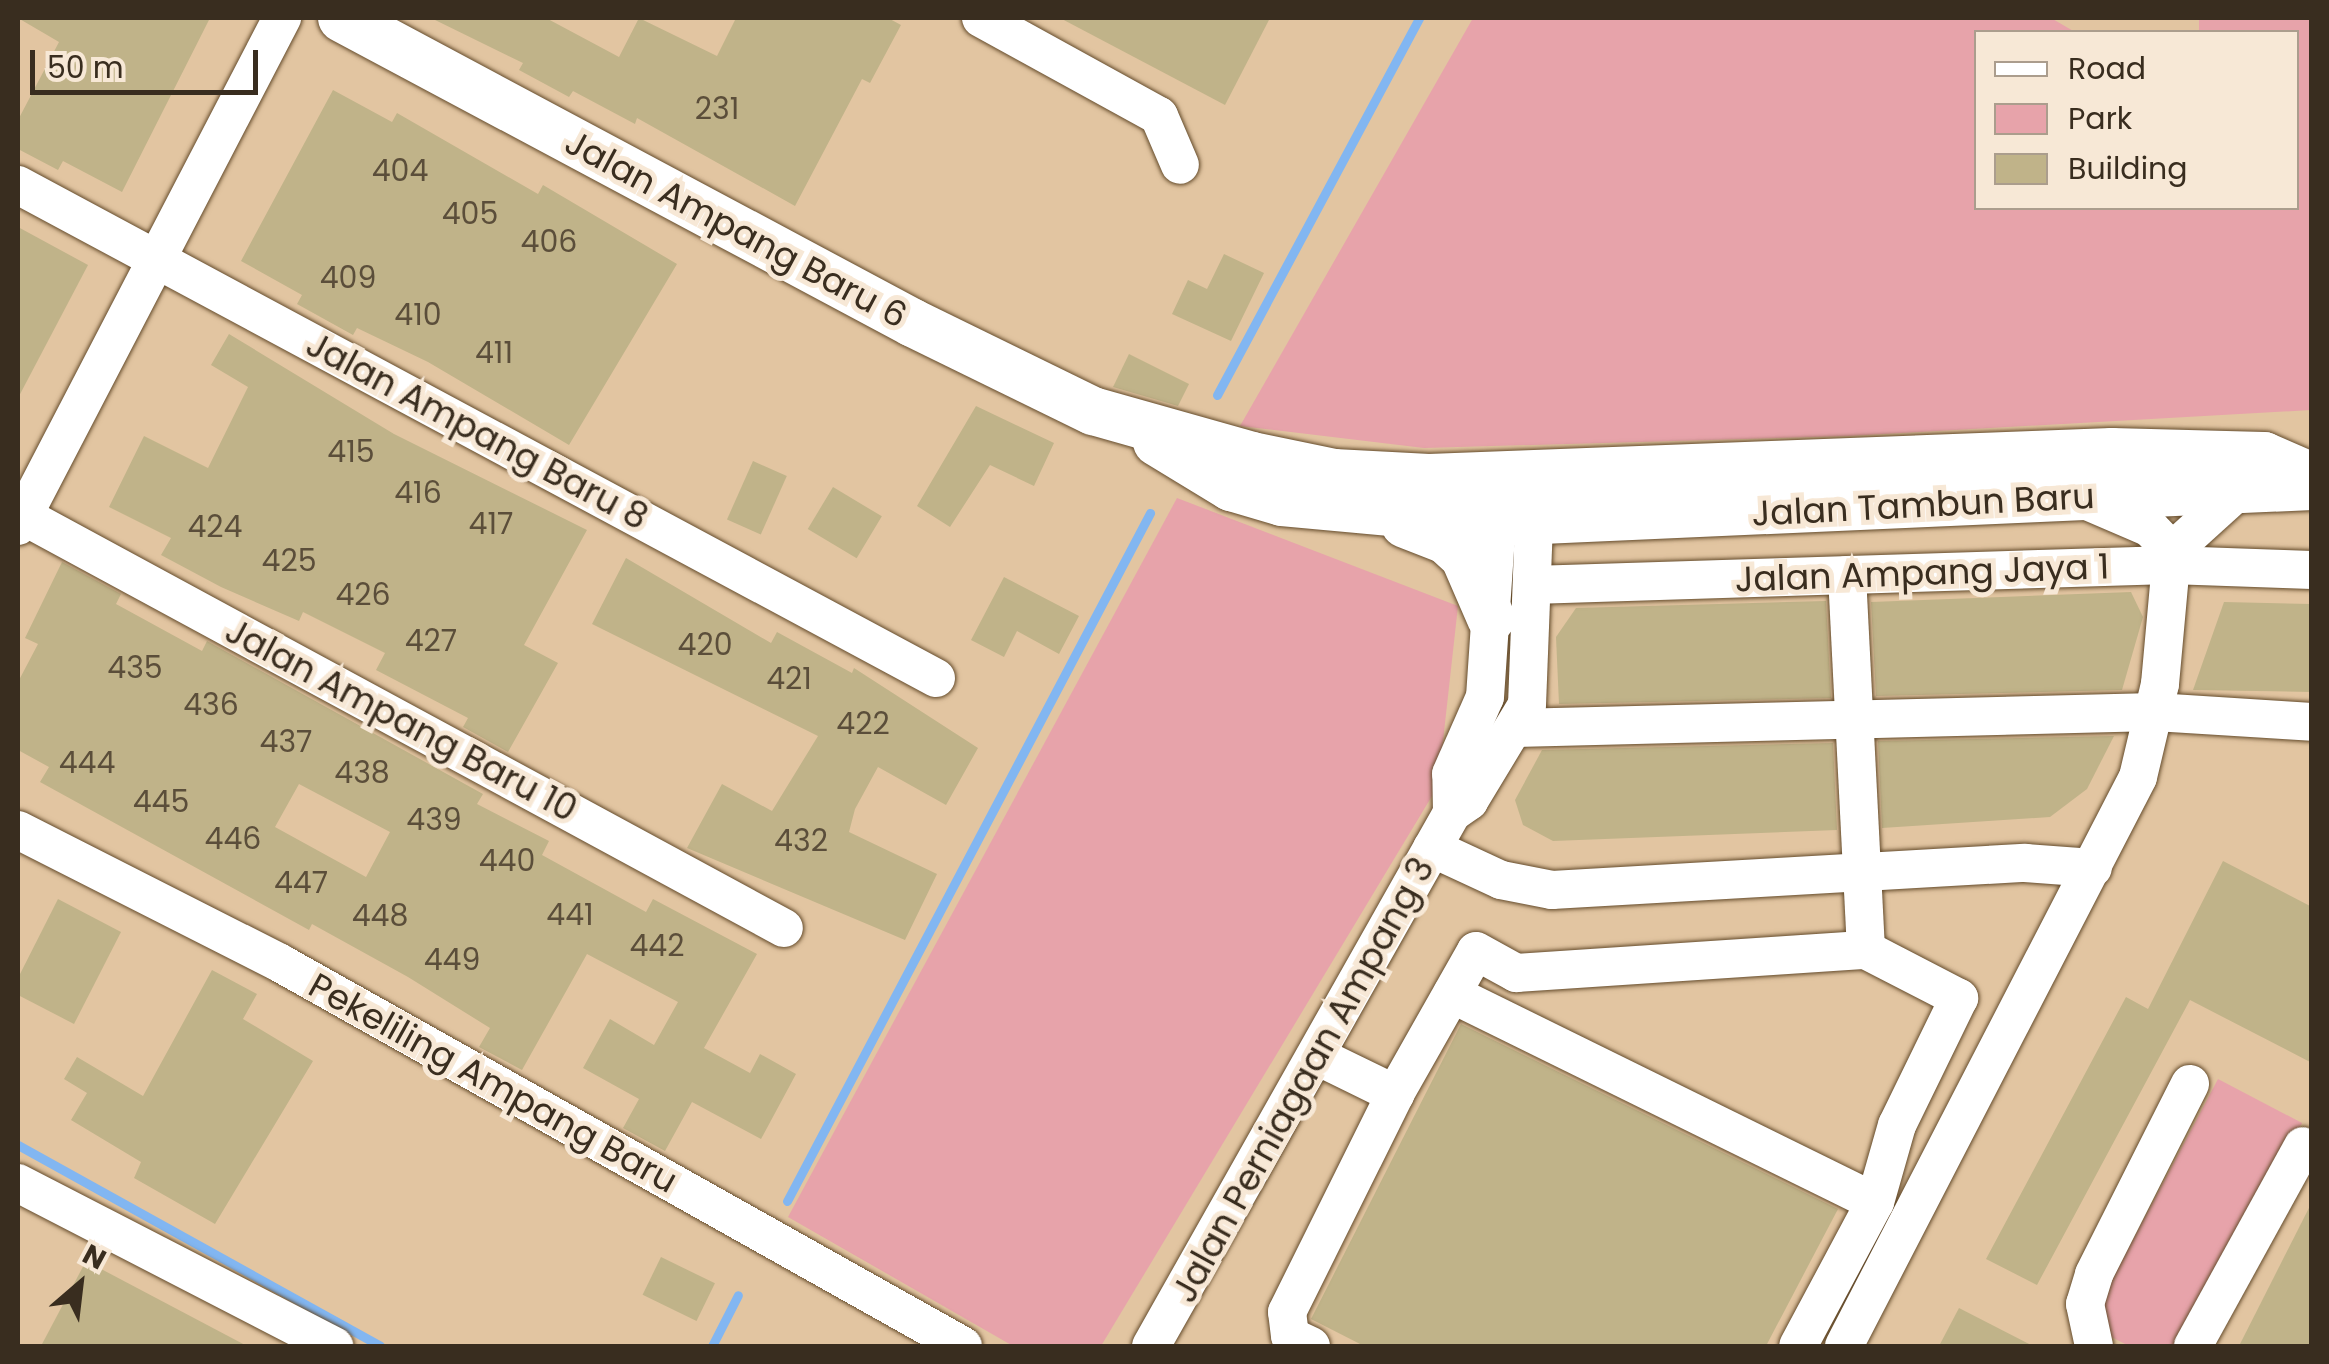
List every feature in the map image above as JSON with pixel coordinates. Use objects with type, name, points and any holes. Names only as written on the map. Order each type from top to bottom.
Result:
[{"type":"main road","name":"Jalan Ampang Baru 6","points":[[342,18],[913,323],[1136,426],[1231,487],[1282,502],[1366,512],[1515,518]]},
{"type":"main road","name":"Jalan Ampang Baru 6","points":[[1136,426],[1202,438],[1252,456],[1334,473],[1429,478],[1573,470],[1664,473]]},
{"type":"main road","name":"Jalan Tambun Baru","points":[[1664,473],[1930,454],[2112,452],[2264,456],[2312,477]]},
{"type":"main road","points":[[1252,456],[1306,482],[1479,494],[1515,518],[1664,473]]},
{"type":"main road","name":"Jalan Tambun Baru","points":[[1515,518],[2088,501],[2312,486]]},
{"type":"main road","points":[[1366,512],[1428,531],[1455,548],[1491,618]]},
{"type":"street","points":[[19,518],[282,18]]},
{"type":"street","points":[[982,18],[1159,116],[1180,165]]},
{"type":"street","name":"Jalan Ampang Baru 8","points":[[18,185],[936,678]]},
{"type":"street","points":[[1844,1346],[2138,777],[2155,712],[2171,558],[2236,493]]},
{"type":"street","points":[[2088,501],[2150,528],[2171,558]]},
{"type":"street","points":[[2086,568],[2106,542],[2088,501]]},
{"type":"street","name":"Jalan Ampang Baru 10","points":[[19,518],[784,928]]},
{"type":"street","name":"Jalan Perniagaan Ampang 3","points":[[1151,1346],[1319,1057],[1452,812],[1469,801],[1527,705],[1532,585],[1515,518]]},
{"type":"street","name":"Jalan Perniagaan Ampang 3","points":[[1452,812],[1451,774],[1485,697],[1491,618],[1515,518]]},
{"type":"street","name":"Jalan Ampang Jaya 1","points":[[1532,585],[2086,568],[2171,558],[2312,570]]},
{"type":"street","points":[[1847,575],[1857,720],[1858,872],[1866,950]]},
{"type":"street","points":[[1515,728],[2155,712],[2312,722]]},
{"type":"street","points":[[2026,862],[2091,835],[2138,777]]},
{"type":"street","name":"Pekeliling Ampang Baru","points":[[18,830],[280,963],[964,1346]]},
{"type":"street","points":[[1432,848],[1501,880],[1552,890],[2026,862],[2094,868]]},
{"type":"street","points":[[1311,1346],[1290,1336],[1287,1312],[1395,1094],[1476,951],[1516,973],[1866,950],[1960,998],[1897,1125],[1874,1202],[1798,1346]]},
{"type":"street","points":[[1452,994],[1874,1202]]},
{"type":"street","points":[[1319,1057],[1395,1094]]},
{"type":"street","points":[[2094,1346],[2085,1304],[2094,1274],[2190,1084]]},
{"type":"street","points":[[2193,1346],[2303,1146]]},
{"type":"street","points":[[18,1182],[334,1346]]},
{"type":"green space","points":[[1473,18],[2051,18],[2072,30],[1974,30],[1974,210],[2299,210],[2299,30],[2199,30],[2199,18],[2311,18],[2311,410],[1849,436],[1424,448],[1240,426]]},
{"type":"green space","points":[[1177,498],[1458,606],[1438,786],[1101,1346],[1013,1346],[788,1217]]},
{"type":"green space","points":[[2218,1079],[2302,1123],[2184,1346],[2129,1346],[2088,1325]]},
{"type":"building","points":[[18,18],[210,18],[122,192],[63,161],[58,170],[18,149],[18,120],[59,42]]},
{"type":"building","points":[[431,18],[546,18],[619,57],[639,18],[717,56],[736,18],[888,18],[901,25],[870,83],[862,79],[795,206],[637,118],[635,124],[573,91],[569,97],[519,70],[523,63]]},
{"type":"building","points":[[1060,18],[1270,18],[1225,105]]},
{"type":"building","points":[[333,90],[392,122],[397,113],[538,194],[543,185],[677,264],[569,445],[428,362],[357,328],[353,335],[297,304],[302,295],[241,261]]},
{"type":"building","points":[[18,227],[88,265],[18,398]]},
{"type":"building","points":[[1224,254],[1264,273],[1231,341],[1172,314],[1188,280],[1207,289]]},
{"type":"building","points":[[229,334],[394,434],[587,530],[524,645],[558,663],[508,752],[463,727],[468,718],[376,670],[385,653],[303,612],[299,621],[221,587],[161,555],[171,538],[109,507],[144,436],[208,468],[248,387],[211,365]]},
{"type":"building","points":[[1129,354],[1189,384],[1178,406],[1113,387]]},
{"type":"building","points":[[976,406],[1054,443],[1034,486],[990,465],[950,527],[917,506]]},
{"type":"building","points":[[753,461],[787,476],[761,535],[727,519]]},
{"type":"building","points":[[833,487],[882,516],[857,558],[808,529]]},
{"type":"building","points":[[626,558],[771,643],[777,632],[852,673],[854,668],[978,748],[946,805],[878,767],[855,809],[849,832],[937,874],[905,940],[687,848],[722,784],[772,811],[818,736],[592,624]]},
{"type":"building","points":[[62,562],[121,594],[116,604],[202,651],[207,641],[483,794],[477,804],[549,841],[542,855],[646,912],[653,899],[757,954],[704,1048],[750,1073],[760,1054],[796,1074],[761,1139],[692,1102],[665,1151],[623,1128],[639,1099],[583,1068],[610,1019],[654,1045],[678,1002],[587,954],[522,1070],[479,1047],[490,1028],[408,977],[312,924],[309,930],[40,782],[49,767],[18,750],[18,682],[38,644],[25,638]],"holes":[[[299,784],[390,832],[366,877],[275,827]]]},
{"type":"building","points":[[1004,577],[1079,616],[1059,654],[1017,631],[1004,657],[971,640]]},
{"type":"building","points":[[2131,592],[2143,617],[2122,690],[1876,696],[1871,602]]},
{"type":"building","points":[[1826,601],[1831,698],[1559,704],[1556,637],[1576,608]]},
{"type":"building","points":[[2224,602],[2312,604],[2312,692],[2193,690]]},
{"type":"building","points":[[2114,736],[2087,789],[2050,817],[1882,828],[1878,741]]},
{"type":"building","points":[[1833,743],[1837,830],[1553,841],[1523,825],[1515,800],[1542,750]]},
{"type":"building","points":[[2223,861],[2312,907],[2312,1063],[2190,1000],[2037,1285],[1986,1259],[2126,997],[2148,1009]]},
{"type":"building","points":[[58,899],[121,932],[74,1024],[18,995],[18,978]]},
{"type":"building","points":[[212,970],[257,994],[243,1019],[313,1061],[215,1224],[134,1178],[141,1162],[71,1120],[87,1093],[64,1079],[77,1057],[143,1096]]},
{"type":"building","points":[[1461,1024],[1838,1209],[1766,1346],[1364,1346],[1311,1319]]},
{"type":"building","points":[[2312,1202],[2312,1346],[2239,1346]]},
{"type":"building","points":[[661,1257],[715,1283],[697,1321],[643,1295]]},
{"type":"building","points":[[86,1261],[247,1346],[41,1346]]},
{"type":"building","points":[[1959,1308],[2033,1346],[1939,1346]]},
{"type":"waterway","points":[[1217,395],[1419,18]]},
{"type":"waterway","points":[[787,1201],[1150,513]]},
{"type":"waterway","points":[[18,1145],[380,1346]]},
{"type":"waterway","points":[[712,1346],[738,1295]]}]
